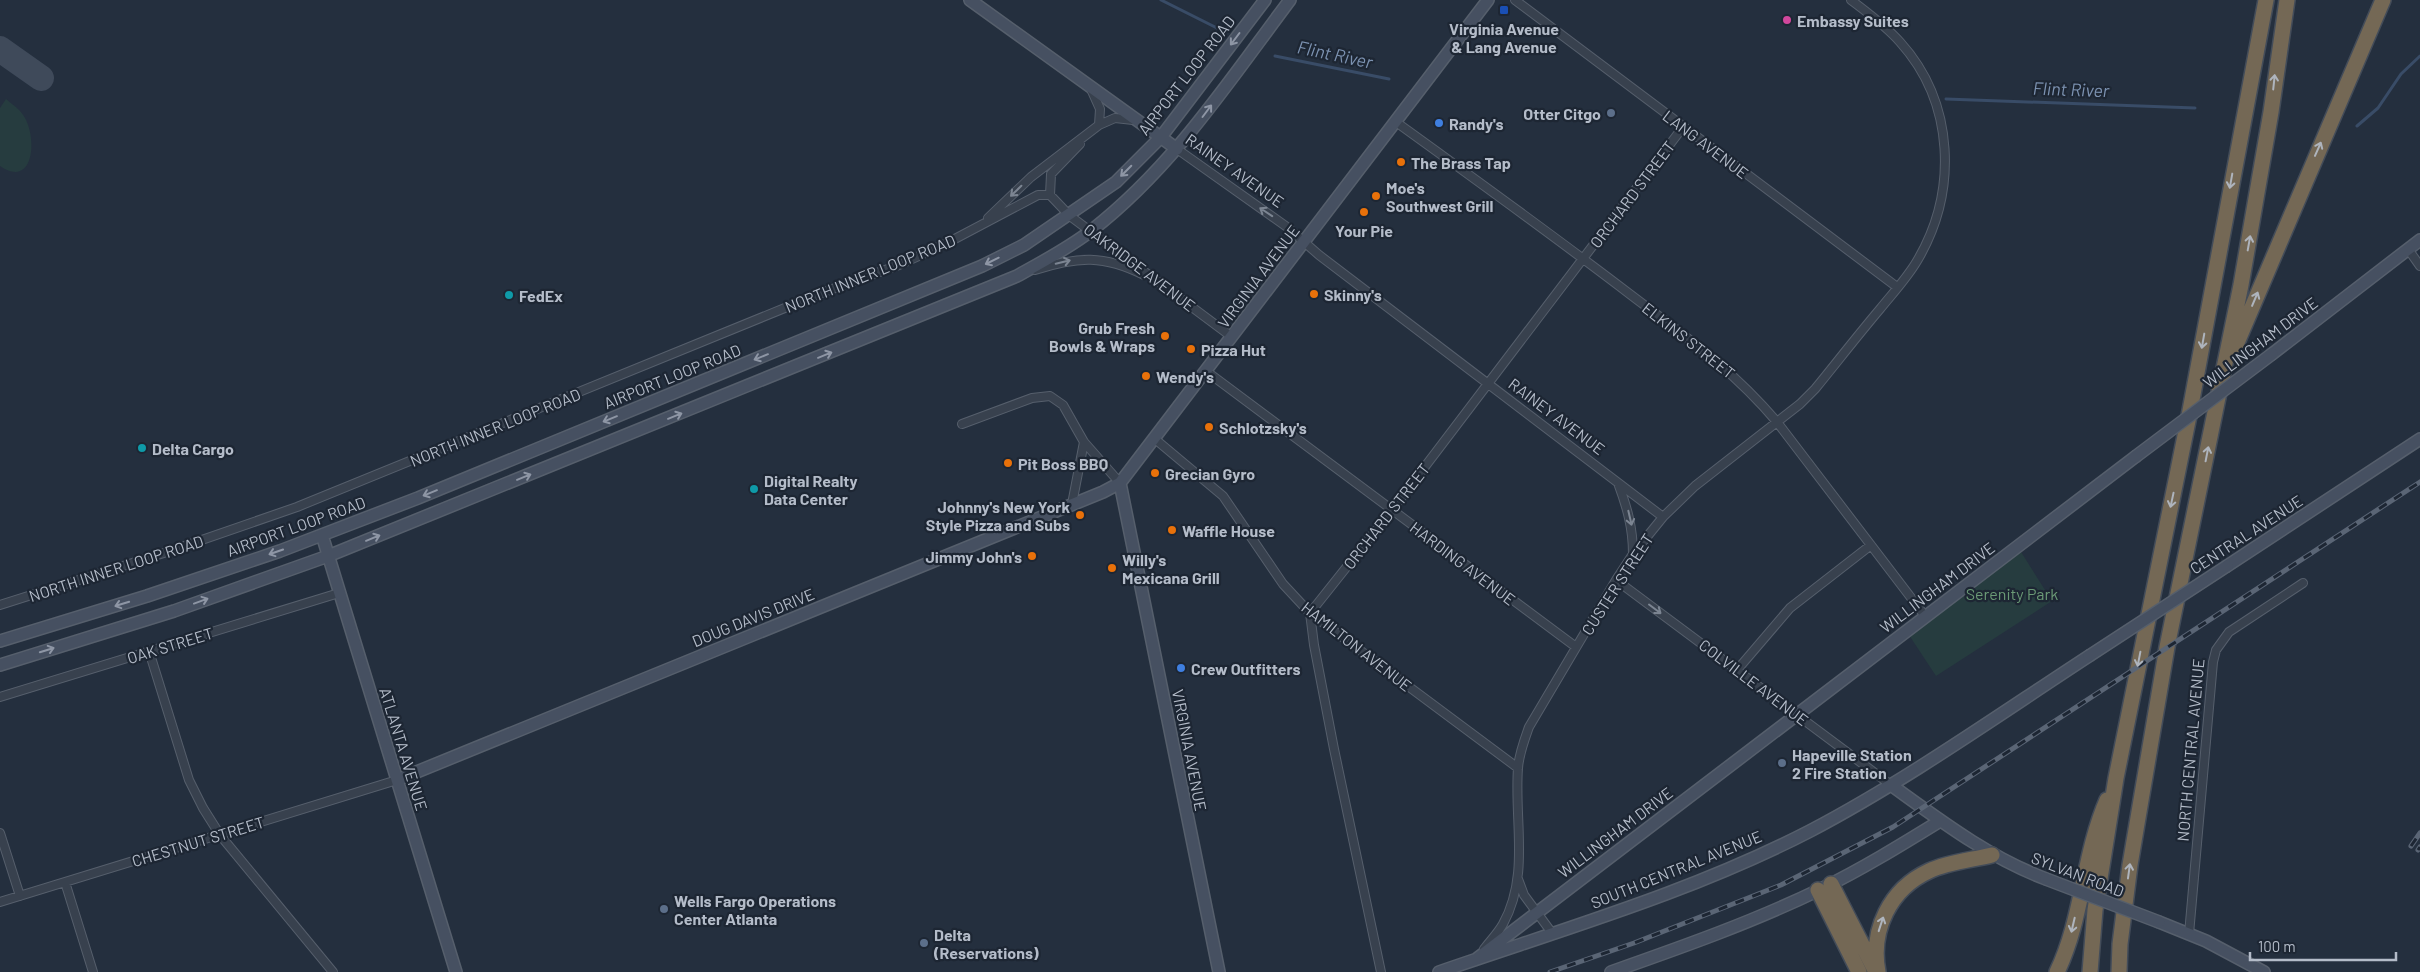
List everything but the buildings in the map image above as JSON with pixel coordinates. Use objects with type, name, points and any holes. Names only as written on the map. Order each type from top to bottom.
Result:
[{"type":"highway","points":[[2240,133],[2256,0]]},
{"type":"highway","points":[[2090,972],[2095,910],[2116,778],[2190,416],[2240,133],[2266,0]]},
{"type":"highway","points":[[2118,972],[2130,865],[2169,638],[2223,377],[2271,112],[2287,0]]},
{"type":"highway","points":[[2223,377],[2383,0]]},
{"type":"highway","points":[[2057,972],[2067,952],[2096,824],[2116,778]]},
{"type":"highway","points":[[1877,972],[1876,960],[1879,930],[1892,901],[1903,888],[1931,870],[1992,855]]},
{"type":"highway","points":[[1824,887],[1877,972]]},
{"type":"highway","points":[[1824,887],[1859,972]]},
{"type":"main road","name":"RAINEY AVENUE","points":[[970,0],[1177,149]]},
{"type":"main road","name":"AIRPORT LOOP ROAD","points":[[0,641],[147,596],[322,535],[418,498],[982,266],[1024,246],[1070,216],[1116,182],[1161,137],[1265,0]]},
{"type":"main road","points":[[0,665],[174,611],[328,556],[1017,276],[1091,230],[1144,184],[1177,149],[1290,0]]},
{"type":"main road","name":"VIRGINIA AVENUE","points":[[1219,972],[1120,483],[1488,0]]},
{"type":"main road","name":"WILLINGHAM DRIVE","points":[[1475,960],[2420,240]]},
{"type":"main road","name":"CENTRAL AVENUE","points":[[2089,656],[2420,439]]},
{"type":"main road","name":"DOUG DAVIS DRIVE","points":[[397,780],[1120,483]]},
{"type":"main road","name":"ATLANTA AVENUE","points":[[322,535],[456,972]]},
{"type":"main road","name":"SOUTH CENTRAL AVENUE","points":[[1439,972],[1724,871],[1809,831],[1891,785],[2089,656]]},
{"type":"main road","name":"SYLVAN ROAD","points":[[1891,785],[1940,821],[1992,855],[2046,879],[2189,934],[2264,972]]},
{"type":"main road","points":[[1611,972],[1632,968],[1729,930],[1824,887],[1940,821]]},
{"type":"street","name":"LANG AVENUE","points":[[1515,0],[1897,288]]},
{"type":"street","name":"CUSTER STREET","points":[[1475,960],[1503,924],[1518,879],[1520,850],[1518,768],[1522,747],[1530,727],[1616,580],[1633,554],[1663,516],[1695,486],[1777,422],[1815,388],[1897,288],[1916,263],[1930,237],[1940,210],[1945,182],[1946,153],[1934,98],[1920,69],[1895,37],[1851,0]]},
{"type":"street","points":[[1088,85],[1100,109],[1099,125]]},
{"type":"street","name":"NORTH INNER LOOP ROAD","points":[[981,224],[1031,177],[1099,125],[1115,118],[1125,118],[1141,123]]},
{"type":"street","name":"ELKINS STREET","points":[[1396,122],[1583,258],[1724,365],[1752,392],[1777,422],[1925,616]]},
{"type":"street","name":"NORTH INNER LOOP ROAD","points":[[0,605],[176,549],[313,501],[815,296],[900,265],[949,242],[1038,195],[1050,195],[1051,174],[1099,125]]},
{"type":"street","name":"ORCHARD STREET","points":[[1310,613],[1392,510],[1683,127]]},
{"type":"street","name":"RAINEY AVENUE","points":[[1177,149],[1287,227],[1487,384],[1663,516]]},
{"type":"street","name":"OAKRIDGE AVENUE","points":[[1050,195],[1070,216],[1232,337]]},
{"type":"street","points":[[2408,249],[2420,266]]},
{"type":"street","points":[[1017,276],[1061,262],[1093,258],[1124,265],[1162,284]]},
{"type":"street","name":"HARDING AVENUE","points":[[1206,372],[1576,647]]},
{"type":"street","points":[[962,424],[1032,398],[1050,396],[1064,405],[1084,442],[1120,483]]},
{"type":"street","name":"HAMILTON AVENUE","points":[[1155,439],[1223,496],[1283,584],[1310,613],[1518,768]]},
{"type":"street","points":[[1072,504],[1084,442]]},
{"type":"street","points":[[1618,483],[1629,513],[1633,535],[1633,554]]},
{"type":"street","points":[[1737,670],[1790,608],[1871,545]]},
{"type":"street","name":"COLVILLE AVENUE","points":[[1616,580],[1891,785]]},
{"type":"street","name":"NORTH CENTRAL AVENUE","points":[[2189,934],[2213,662],[2216,650],[2229,632],[2303,583]]},
{"type":"street","name":"OAK STREET","points":[[0,697],[339,593]]},
{"type":"street","points":[[1310,613],[1314,645],[1332,740],[1382,972]]},
{"type":"street","points":[[149,651],[190,780],[203,808],[220,835],[333,972]]},
{"type":"street","name":"CHESTNUT STREET","points":[[0,902],[397,780]]},
{"type":"street","points":[[0,833],[20,896]]},
{"type":"street","name":"CUSTER STREET","points":[[1518,879],[1524,895],[1552,933]]},
{"type":"street","points":[[66,882],[94,972]]},
{"type":"green space","points":[[6,99],[23,115],[29,127],[31,138],[30,158],[26,166],[20,171],[11,171],[0,166],[0,108]]},
{"type":"green space","name":"Serenity Park","points":[[2021,552],[2052,601],[1936,676],[1909,635]]},
{"type":"waterway","name":"Flint River","points":[[1161,0],[1219,29]]},
{"type":"waterway","name":"Flint River","points":[[1275,56],[1389,79]]},
{"type":"waterway","name":"Flint River","points":[[2357,126],[2378,108],[2401,74],[2420,56]]},
{"type":"waterway","name":"Flint River","points":[[1946,99],[2195,108]]},
{"type":"taxiway","points":[[0,49],[41,78]]},
{"type":"railway","points":[[1550,972],[1634,943],[1781,885],[1893,827],[2420,482]]},
{"type":"railway","points":[[2411,846],[2420,833]]},
{"type":"place","name":"Virginia Avenue & Lang Avenue","points":[[1504,10]]},
{"type":"place","name":"Embassy Suites","points":[[1787,20]]},
{"type":"place","name":"Otter Citgo","points":[[1611,113]]},
{"type":"place","name":"Randy's","points":[[1439,123]]},
{"type":"place","name":"The Brass Tap","points":[[1401,162]]},
{"type":"place","name":"Moe's Southwest Grill","points":[[1376,196]]},
{"type":"place","name":"Your Pie","points":[[1364,212]]},
{"type":"place","name":"Skinny's","points":[[1314,294]]},
{"type":"place","name":"FedEx","points":[[509,295]]},
{"type":"place","name":"Grub Fresh Bowls & Wraps","points":[[1165,336]]},
{"type":"place","name":"Pizza Hut","points":[[1191,349]]},
{"type":"place","name":"Wendy's","points":[[1146,376]]},
{"type":"place","name":"Schlotzsky's","points":[[1209,427]]},
{"type":"place","name":"Delta Cargo","points":[[142,448]]},
{"type":"place","name":"Pit Boss BBQ","points":[[1008,463]]},
{"type":"place","name":"Grecian Gyro","points":[[1155,473]]},
{"type":"place","name":"Digital Realty Data Center","points":[[754,489]]},
{"type":"place","name":"Johnny's New York Style Pizza and Subs","points":[[1080,515]]},
{"type":"place","name":"Waffle House","points":[[1172,530]]},
{"type":"place","name":"Jimmy John's","points":[[1032,556]]},
{"type":"place","name":"Willy's Mexicana Grill","points":[[1112,568]]},
{"type":"place","name":"Crew Outfitters","points":[[1181,668]]},
{"type":"place","name":"Hapeville Station 2 Fire Station","points":[[1782,763]]},
{"type":"place","name":"Wells Fargo Operations Center Atlanta","points":[[664,909]]},
{"type":"place","name":"Delta (Reservations)","points":[[924,943]]}]
